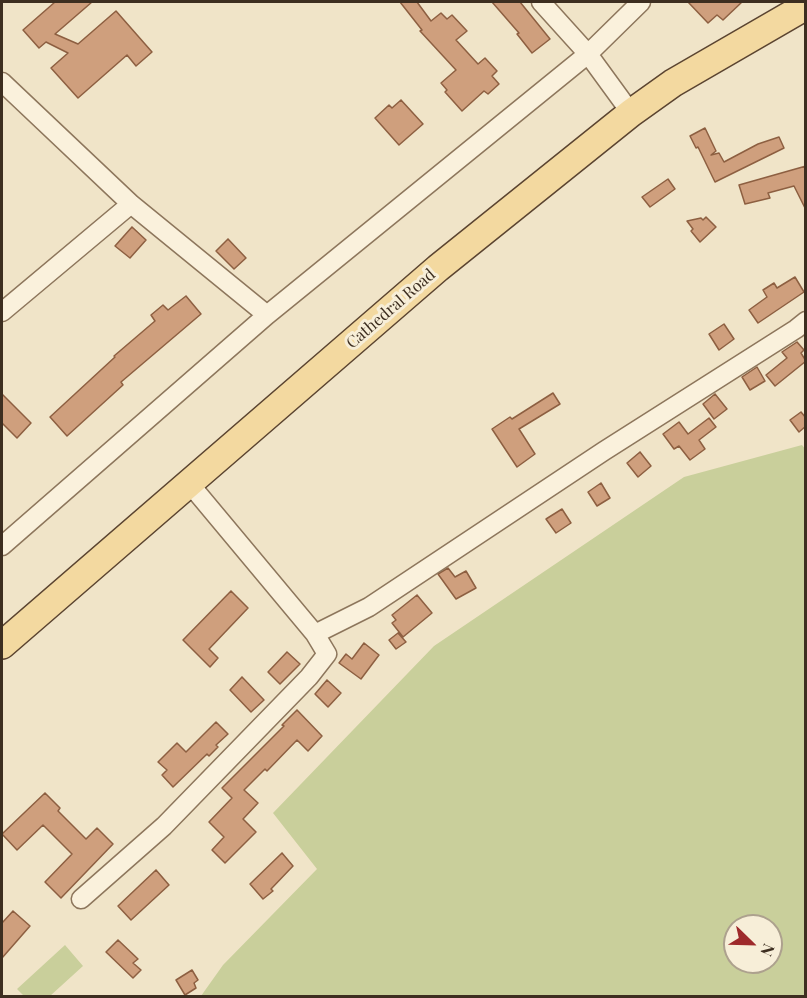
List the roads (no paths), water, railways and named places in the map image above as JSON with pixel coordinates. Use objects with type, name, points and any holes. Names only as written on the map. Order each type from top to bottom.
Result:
[{"type":"main road","name":"Cathedral Road","points":[[2,645],[438,268],[631,113],[673,83],[806,6]]},
{"type":"street","points":[[541,2],[588,54],[631,113]]},
{"type":"street","points":[[2,546],[267,315],[588,54],[640,2]]},
{"type":"street","points":[[2,82],[130,204],[267,315]]},
{"type":"street","points":[[2,312],[130,204]]},
{"type":"street","points":[[315,634],[369,607],[806,321]]},
{"type":"street","points":[[81,899],[164,826],[309,677],[327,654],[315,634],[189,483]]}]
